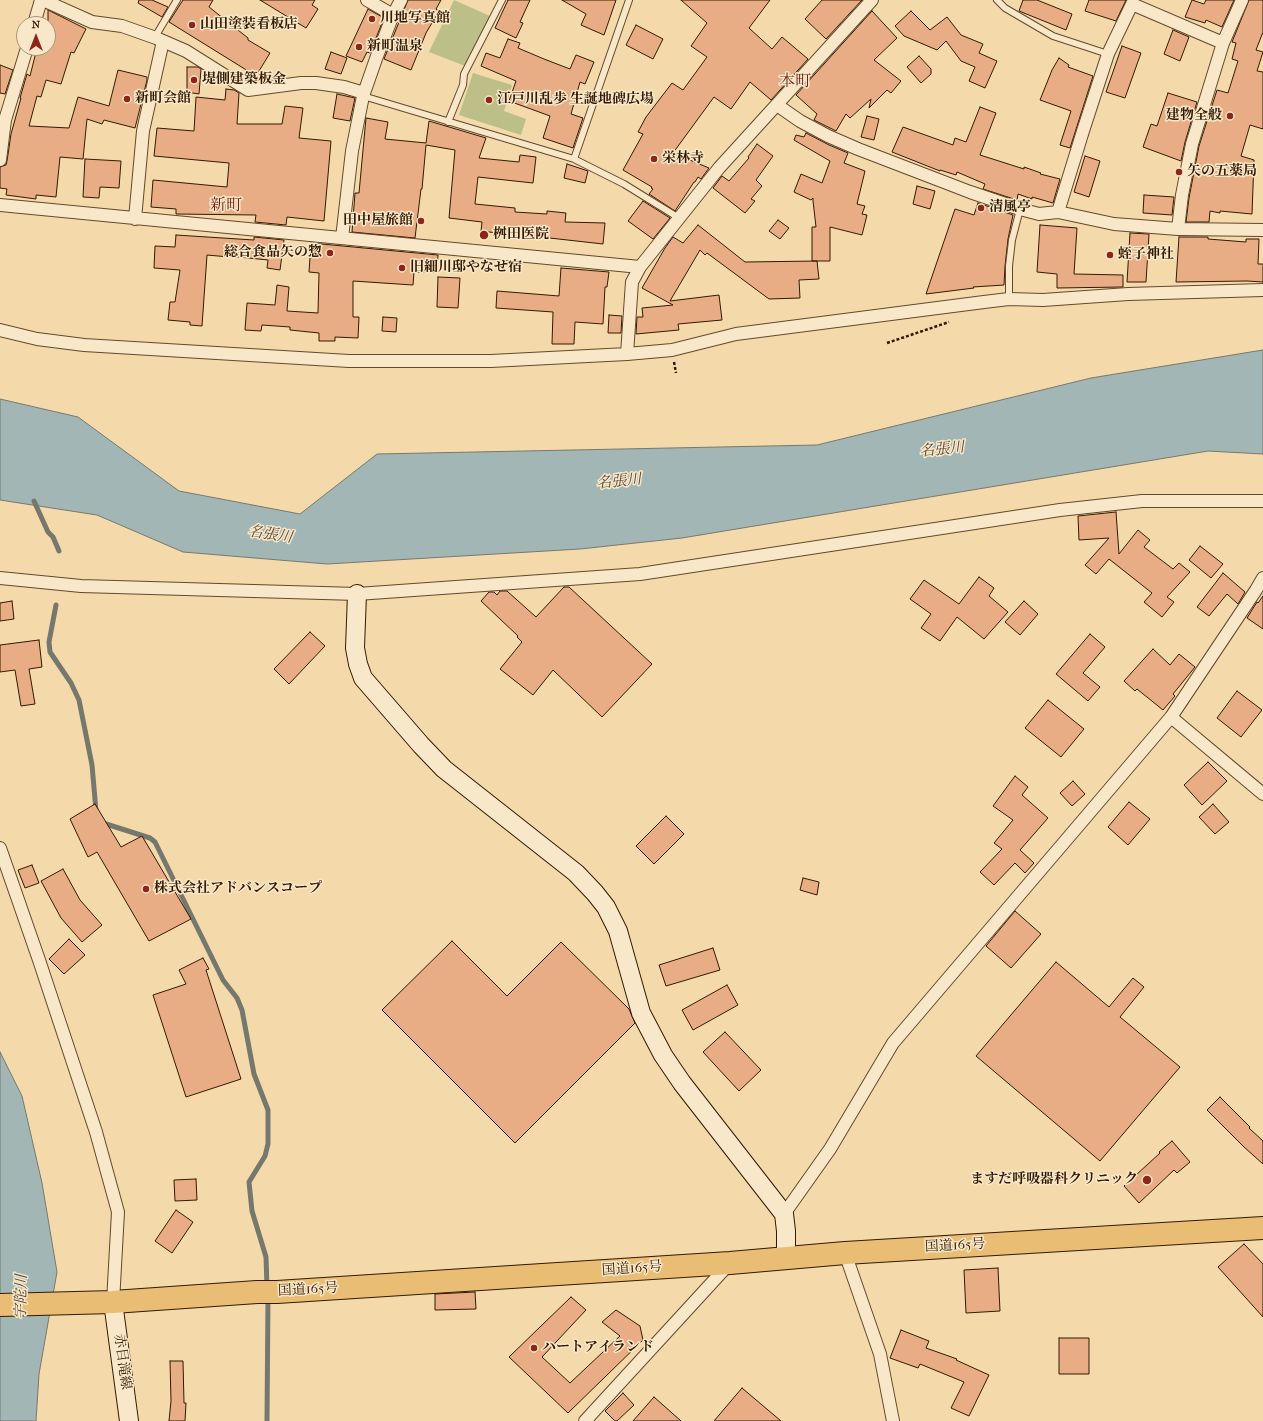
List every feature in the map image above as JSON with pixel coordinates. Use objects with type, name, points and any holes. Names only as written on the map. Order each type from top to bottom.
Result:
[{"type":"highway","name":"国道165号","points":[[0,1305],[113,1302],[730,1263],[845,1253],[1263,1228]]},
{"type":"street","points":[[37,16],[42,0],[92,22],[122,26],[159,39],[186,51],[248,90],[301,83],[316,83],[344,86],[364,94]]},
{"type":"street","points":[[367,0],[393,15]]},
{"type":"street","points":[[342,238],[352,151],[364,94],[393,15],[401,0]]},
{"type":"street","points":[[627,354],[632,282],[640,267],[719,168],[872,0]]},
{"type":"street","points":[[1178,229],[1182,195],[1192,144],[1223,43],[1242,0]]},
{"type":"street","points":[[1058,212],[1108,54],[1132,4],[1223,43]]},
{"type":"street","points":[[135,219],[143,131],[159,39]]},
{"type":"street","points":[[0,160],[5,120],[25,56]]},
{"type":"street","points":[[777,105],[800,121],[828,136],[858,149],[970,192],[1039,214],[1058,212],[1114,224],[1178,229],[1263,230]]},
{"type":"street","points":[[0,205],[640,267]]},
{"type":"street","points":[[0,330],[37,339],[84,345],[348,361],[491,361],[627,354],[672,350],[736,334],[1009,300],[1043,300],[1128,294],[1263,290]]},
{"type":"street","points":[[0,578],[81,586],[357,594],[640,574],[1060,510],[1142,501],[1263,501]]},
{"type":"street","points":[[784,1214],[830,1149],[893,1043],[1171,717],[1263,578]]},
{"type":"street","points":[[357,594],[355,648],[358,664],[363,678],[421,745],[444,768],[576,873],[606,907],[618,931],[641,1013],[663,1055],[682,1083],[784,1214],[786,1231],[786,1257]]},
{"type":"street","points":[[1171,717],[1263,794]]},
{"type":"street","points":[[0,848],[94,1125],[118,1212],[113,1302]]},
{"type":"street","points":[[845,1253],[880,1354],[893,1421]]},
{"type":"street","points":[[585,1421],[730,1263]]},
{"type":"street","name":"赤目滝線","points":[[113,1302],[129,1421]]},
{"type":"lane","points":[[159,39],[158,32],[177,0]]},
{"type":"lane","points":[[448,122],[463,86],[464,74],[502,0]]},
{"type":"lane","points":[[574,159],[629,0]]},
{"type":"lane","points":[[996,0],[1005,8],[1052,36],[1108,54]]},
{"type":"lane","points":[[364,94],[448,122],[574,159],[624,184],[679,218]]},
{"type":"lane","points":[[1009,300],[1009,266],[1012,240],[1020,209]]},
{"type":"path","points":[[887,343],[949,322]]},
{"type":"green space","points":[[454,0],[490,16],[465,66],[429,52]]},
{"type":"green space","points":[[473,73],[512,85],[504,111],[526,119],[521,135],[459,115]]},
{"type":"water","name":"名張川","points":[[1263,350],[1263,454],[1208,451],[682,538],[580,549],[327,564],[183,552],[97,515],[0,500],[0,399],[78,417],[179,491],[300,514],[377,454],[817,445],[1091,378]]},
{"type":"water","name":"宇陀川","points":[[0,1052],[22,1096],[42,1183],[57,1272],[39,1374],[36,1421],[0,1421]]},
{"type":"building","points":[[139,0],[152,0],[168,7],[162,17],[138,3]]},
{"type":"building","points":[[183,0],[213,0],[209,7],[248,38],[248,40],[270,53],[256,76],[169,22]]},
{"type":"building","points":[[260,0],[315,0],[312,5],[318,9],[306,28]]},
{"type":"building","points":[[408,0],[441,0],[436,9],[439,11],[426,33],[411,70],[384,59]]},
{"type":"building","points":[[508,0],[530,0],[520,22],[523,23],[516,38],[495,28]]},
{"type":"building","points":[[562,0],[616,0],[604,35],[581,25],[586,14]]},
{"type":"building","points":[[681,0],[770,0],[749,28],[772,49],[782,37],[808,59],[771,100],[750,82],[731,109],[714,97],[673,153],[709,168],[701,179],[698,177],[694,182],[675,211],[649,194],[653,189],[651,188],[652,187],[623,170],[643,134],[638,132],[646,117],[672,83],[683,90],[707,57],[691,46],[707,23]]},
{"type":"building","points":[[822,0],[862,0],[826,39],[805,19]]},
{"type":"building","points":[[1023,0],[1037,0],[1072,14],[1066,30],[1019,11]]},
{"type":"building","points":[[1089,0],[1126,0],[1116,21],[1085,11]]},
{"type":"building","points":[[1192,0],[1204,4],[1206,0],[1234,0],[1222,27],[1206,20],[1205,23],[1185,17]]},
{"type":"building","points":[[1249,0],[1263,0],[1263,32],[1256,50],[1263,52],[1257,71],[1263,72],[1263,129],[1250,125],[1241,156],[1254,160],[1252,214],[1220,211],[1220,213],[1210,211],[1209,222],[1186,222],[1199,146],[1217,90],[1228,93],[1238,61],[1232,59],[1236,43],[1232,42]]},
{"type":"building","points":[[368,9],[384,18],[370,53],[367,52],[362,62],[346,56]]},
{"type":"building","points":[[48,10],[86,29],[74,53],[71,52],[61,84],[46,80],[41,97],[37,96],[29,126],[69,128],[78,97],[109,106],[118,70],[147,77],[147,80],[135,128],[104,120],[102,124],[87,119],[83,159],[60,157],[56,197],[36,195],[36,199],[6,195],[7,189],[0,188],[0,167],[6,165],[11,134],[27,74],[30,76],[35,56],[56,56],[56,16],[48,16]]},
{"type":"building","points":[[872,11],[897,38],[874,60],[901,81],[891,93],[887,90],[869,108],[871,99],[850,118],[846,114],[836,131],[814,120],[817,114],[796,95]]},
{"type":"building","points":[[911,11],[930,30],[947,17],[961,35],[983,44],[979,53],[997,61],[985,88],[969,81],[975,67],[961,61],[946,41],[937,50],[904,36],[895,26]]},
{"type":"building","points":[[636,25],[663,39],[653,59],[626,45]]},
{"type":"building","points":[[1173,30],[1189,37],[1180,61],[1164,54]]},
{"type":"building","points":[[508,39],[520,43],[518,48],[570,69],[576,55],[594,62],[585,84],[580,82],[571,114],[583,118],[573,148],[543,138],[550,116],[509,101],[516,81],[481,66],[486,53],[500,58]]},
{"type":"building","points":[[1122,46],[1141,53],[1125,98],[1106,92]]},
{"type":"building","points":[[331,52],[347,58],[341,74],[325,69]]},
{"type":"building","points":[[919,56],[931,69],[931,74],[921,83],[907,67]]},
{"type":"building","points":[[1059,58],[1069,65],[1068,67],[1093,76],[1070,148],[1060,145],[1071,111],[1040,100],[1052,70]]},
{"type":"building","points":[[0,65],[13,70],[5,94],[0,93]]},
{"type":"building","name":"堤側建築板金","points":[[187,67],[198,67],[201,69],[199,94],[187,92]]},
{"type":"building","points":[[226,89],[234,90],[239,93],[237,124],[282,124],[285,106],[303,108],[299,138],[331,141],[324,221],[287,217],[286,225],[255,222],[256,215],[176,214],[176,209],[151,207],[153,180],[227,187],[229,163],[154,156],[157,128],[194,131],[196,97],[225,100]]},
{"type":"building","points":[[1168,93],[1197,102],[1181,161],[1143,147],[1151,124],[1157,126]]},
{"type":"building","points":[[337,94],[355,98],[350,121],[333,118]]},
{"type":"building","points":[[980,107],[996,113],[980,155],[1060,179],[1053,203],[1032,197],[1032,199],[1018,194],[1017,200],[983,189],[985,184],[957,172],[956,175],[940,171],[892,152],[903,127],[953,145],[955,138],[966,142]]},
{"type":"building","points":[[867,116],[879,119],[874,140],[861,137]]},
{"type":"building","points":[[366,118],[388,122],[385,139],[426,143],[429,121],[486,138],[479,158],[519,162],[520,155],[536,157],[533,183],[478,177],[475,204],[515,208],[515,212],[547,214],[547,211],[566,213],[565,222],[605,223],[603,244],[532,236],[532,239],[514,237],[514,235],[481,231],[482,222],[449,218],[455,150],[426,145],[415,238],[352,232],[355,193],[359,193]]},
{"type":"building","points":[[806,133],[848,153],[844,163],[865,171],[857,204],[865,206],[862,214],[867,215],[862,235],[830,227],[830,261],[812,261],[812,227],[816,227],[813,198],[811,200],[794,192],[801,174],[822,183],[830,161],[794,140],[796,135],[804,137]]},
{"type":"building","points":[[757,144],[773,156],[756,180],[762,186],[751,199],[755,201],[745,213],[713,188],[722,176],[729,181],[749,158],[748,157]]},
{"type":"building","points":[[1085,156],[1100,161],[1089,197],[1074,192]]},
{"type":"building","points":[[85,159],[121,161],[119,188],[100,187],[99,198],[83,197]]},
{"type":"building","points":[[567,164],[588,171],[585,183],[564,178]]},
{"type":"building","points":[[917,186],[935,191],[930,209],[913,204]]},
{"type":"building","points":[[1144,195],[1174,197],[1172,215],[1143,213]]},
{"type":"building","points":[[643,201],[670,218],[653,239],[628,221]]},
{"type":"building","points":[[978,203],[1013,215],[1008,239],[1004,285],[973,287],[974,288],[926,294],[955,209],[974,215]]},
{"type":"building","points":[[778,220],[789,228],[780,239],[769,231]]},
{"type":"building","points":[[698,225],[745,262],[817,261],[819,279],[799,280],[800,298],[769,299],[707,253],[705,255],[700,250],[670,301],[719,295],[722,320],[678,324],[679,330],[636,334],[637,317],[643,317],[642,308],[673,305],[642,288],[673,237],[683,243]]},
{"type":"building","points":[[1040,225],[1077,228],[1074,274],[1123,275],[1123,287],[1057,288],[1057,274],[1037,272]]},
{"type":"building","points":[[1130,233],[1149,234],[1146,282],[1127,282]]},
{"type":"building","points":[[176,235],[254,240],[254,237],[284,240],[280,270],[267,268],[268,260],[207,255],[202,326],[190,325],[190,322],[168,320],[170,302],[175,302],[180,270],[154,268],[155,246],[175,247]]},
{"type":"building","points":[[1179,237],[1208,237],[1208,239],[1246,242],[1246,239],[1259,239],[1258,264],[1263,264],[1263,282],[1176,282]]},
{"type":"building","points":[[311,243],[438,255],[437,272],[414,272],[413,285],[353,281],[353,317],[359,317],[358,338],[335,337],[335,341],[319,341],[319,333],[290,330],[290,327],[262,325],[261,331],[245,330],[247,303],[275,305],[277,285],[289,287],[287,311],[318,313],[319,273],[309,272]]},
{"type":"building","points":[[561,268],[609,272],[607,287],[605,287],[603,324],[575,322],[574,344],[552,344],[553,312],[496,308],[497,291],[559,296]]},
{"type":"building","points":[[438,277],[460,278],[458,308],[437,307]]},
{"type":"building","points":[[609,315],[622,316],[621,333],[608,333]]},
{"type":"building","points":[[383,317],[397,318],[396,332],[382,331]]},
{"type":"building","points":[[1116,512],[1119,554],[1138,530],[1150,540],[1144,547],[1173,569],[1179,563],[1190,572],[1167,597],[1174,602],[1162,617],[1144,602],[1152,593],[1109,559],[1096,574],[1085,565],[1109,538],[1079,540],[1078,516]]},
{"type":"building","points":[[1200,546],[1223,564],[1211,578],[1189,560]]},
{"type":"building","points":[[1223,573],[1245,592],[1238,604],[1227,594],[1209,616],[1197,607]]},
{"type":"building","points":[[979,577],[994,588],[989,596],[1008,612],[984,639],[957,617],[940,641],[921,628],[931,614],[910,599],[924,580],[959,604]]},
{"type":"building","points":[[564,587],[569,587],[652,664],[602,717],[553,670],[533,695],[500,669],[522,642],[517,637],[518,636],[481,601],[489,592],[494,592],[497,595],[500,591],[507,591],[536,617]]},
{"type":"building","points":[[1263,596],[1263,629],[1247,618],[1257,602],[1258,603]]},
{"type":"building","points":[[12,601],[14,619],[0,621],[0,603]]},
{"type":"building","points":[[1024,601],[1038,614],[1020,635],[1005,622]]},
{"type":"building","points":[[310,632],[325,646],[289,684],[274,669]]},
{"type":"building","points":[[1090,634],[1105,647],[1083,673],[1100,687],[1088,701],[1056,674]]},
{"type":"building","points":[[39,640],[42,667],[29,669],[35,704],[21,706],[15,670],[0,672],[0,645]]},
{"type":"building","points":[[1153,649],[1170,665],[1179,654],[1195,667],[1173,694],[1175,696],[1163,710],[1137,689],[1135,691],[1124,681]]},
{"type":"building","points":[[1237,691],[1262,710],[1241,737],[1217,718]]},
{"type":"building","points":[[1048,700],[1084,729],[1061,757],[1025,728]]},
{"type":"building","points":[[1208,762],[1227,781],[1202,805],[1184,785]]},
{"type":"building","points":[[1015,776],[1028,787],[1022,795],[1048,818],[1020,850],[1034,863],[1025,873],[1015,863],[994,885],[980,872],[1002,849],[994,843],[1013,820],[993,806]]},
{"type":"building","points":[[1073,781],[1085,794],[1072,806],[1060,793]]},
{"type":"building","points":[[1129,802],[1150,819],[1128,845],[1108,827]]},
{"type":"building","name":"株式会社アドバンスコープ","points":[[95,804],[121,847],[142,836],[191,919],[149,941],[97,852],[88,857],[70,819]]},
{"type":"building","points":[[1213,804],[1229,822],[1215,834],[1199,817]]},
{"type":"building","points":[[666,816],[684,834],[654,864],[636,846]]},
{"type":"building","points":[[32,865],[39,883],[25,888],[18,870]]},
{"type":"building","points":[[63,869],[80,900],[102,925],[82,942],[61,918],[41,881]]},
{"type":"building","points":[[803,878],[819,882],[817,895],[800,890]]},
{"type":"building","points":[[1015,911],[1041,934],[1011,968],[986,946]]},
{"type":"building","points":[[69,939],[85,955],[64,974],[49,959]]},
{"type":"building","points":[[452,941],[507,996],[561,942],[629,1009],[635,1023],[515,1143],[382,1010]]},
{"type":"building","points":[[713,948],[720,970],[666,986],[659,965]]},
{"type":"building","points":[[203,958],[209,969],[206,970],[241,1079],[186,1097],[153,995],[186,984],[179,970]]},
{"type":"building","points":[[1056,962],[1109,1007],[1133,978],[1144,987],[1120,1017],[1180,1067],[1100,1161],[976,1056]]},
{"type":"building","points":[[727,985],[738,1005],[693,1030],[682,1010]]},
{"type":"building","points":[[725,1032],[761,1070],[739,1091],[703,1052]]},
{"type":"building","points":[[1220,1097],[1263,1141],[1263,1164],[1207,1110]]},
{"type":"building","points":[[1172,1141],[1190,1162],[1177,1173],[1174,1170],[1139,1203],[1124,1186]]},
{"type":"building","points":[[196,1179],[197,1200],[175,1201],[174,1180]]},
{"type":"building","points":[[176,1210],[193,1222],[172,1253],[155,1241]]},
{"type":"building","points":[[1244,1244],[1263,1264],[1263,1317],[1218,1267]]},
{"type":"building","points":[[998,1268],[1000,1311],[966,1313],[964,1270]]},
{"type":"building","points":[[475,1292],[476,1309],[435,1310],[435,1294]]},
{"type":"building","name":"ハートアイランド","points":[[571,1297],[586,1310],[542,1357],[570,1383],[620,1336],[602,1322],[616,1310],[640,1326],[643,1340],[568,1413],[509,1357]]},
{"type":"building","points":[[901,1330],[929,1341],[926,1348],[957,1359],[956,1360],[989,1375],[969,1416],[951,1408],[964,1382],[920,1364],[918,1368],[890,1358]]},
{"type":"building","points":[[1059,1338],[1089,1338],[1089,1374],[1059,1374]]},
{"type":"building","points":[[170,1361],[183,1361],[184,1403],[186,1403],[185,1421],[169,1421],[171,1401]]},
{"type":"building","points":[[742,1388],[781,1421],[714,1421]]},
{"type":"building","points":[[623,1393],[634,1405],[617,1421],[615,1421],[605,1411]]},
{"type":"building","points":[[654,1397],[681,1421],[633,1421]]},
{"type":"waterway","points":[[34,501],[48,532],[53,537],[59,551]]},
{"type":"waterway","points":[[56,605],[49,642],[50,652],[71,683],[79,700],[92,765],[96,811]]},
{"type":"waterway","points":[[103,823],[150,838],[155,842],[223,980],[237,998],[242,1010],[254,1074],[268,1110],[268,1144],[265,1156],[249,1182],[252,1211],[266,1257],[267,1287]]},
{"type":"waterway","points":[[267,1421],[268,1297]]},
{"type":"place","name":"川地写真館","points":[[372,19]]},
{"type":"place","name":"山田塗装看板店","points":[[192,25]]},
{"type":"place","name":"新町温泉","points":[[359,47]]},
{"type":"place","name":"堤側建築板金","points":[[194,80]]},
{"type":"place","name":"新町会館","points":[[127,99]]},
{"type":"place","name":"江戸川乱歩 生誕地碑広場","points":[[489,100]]},
{"type":"place","name":"建物全般","points":[[1230,116]]},
{"type":"place","name":"栄林寺","points":[[654,159]]},
{"type":"place","name":"矢の五薬局","points":[[1179,172]]},
{"type":"place","name":"清風亭","points":[[981,208]]},
{"type":"place","name":"田中屋旅館","points":[[421,221]]},
{"type":"place","name":"桝田医院","points":[[484,235]]},
{"type":"place","name":"総合食品矢の惣","points":[[330,253]]},
{"type":"place","name":"蛭子神社","points":[[1110,255]]},
{"type":"place","name":"旧細川邸やなせ宿","points":[[402,268]]},
{"type":"place","name":"株式会社アドバンスコープ","points":[[146,889]]},
{"type":"place","name":"ますだ呼吸器科クリニック","points":[[1147,1180]]},
{"type":"place","name":"ハートアイランド","points":[[534,1348]]},
{"type":"district","name":"本町","points":[[795,82]]},
{"type":"district","name":"新町","points":[[226,206]]}]
